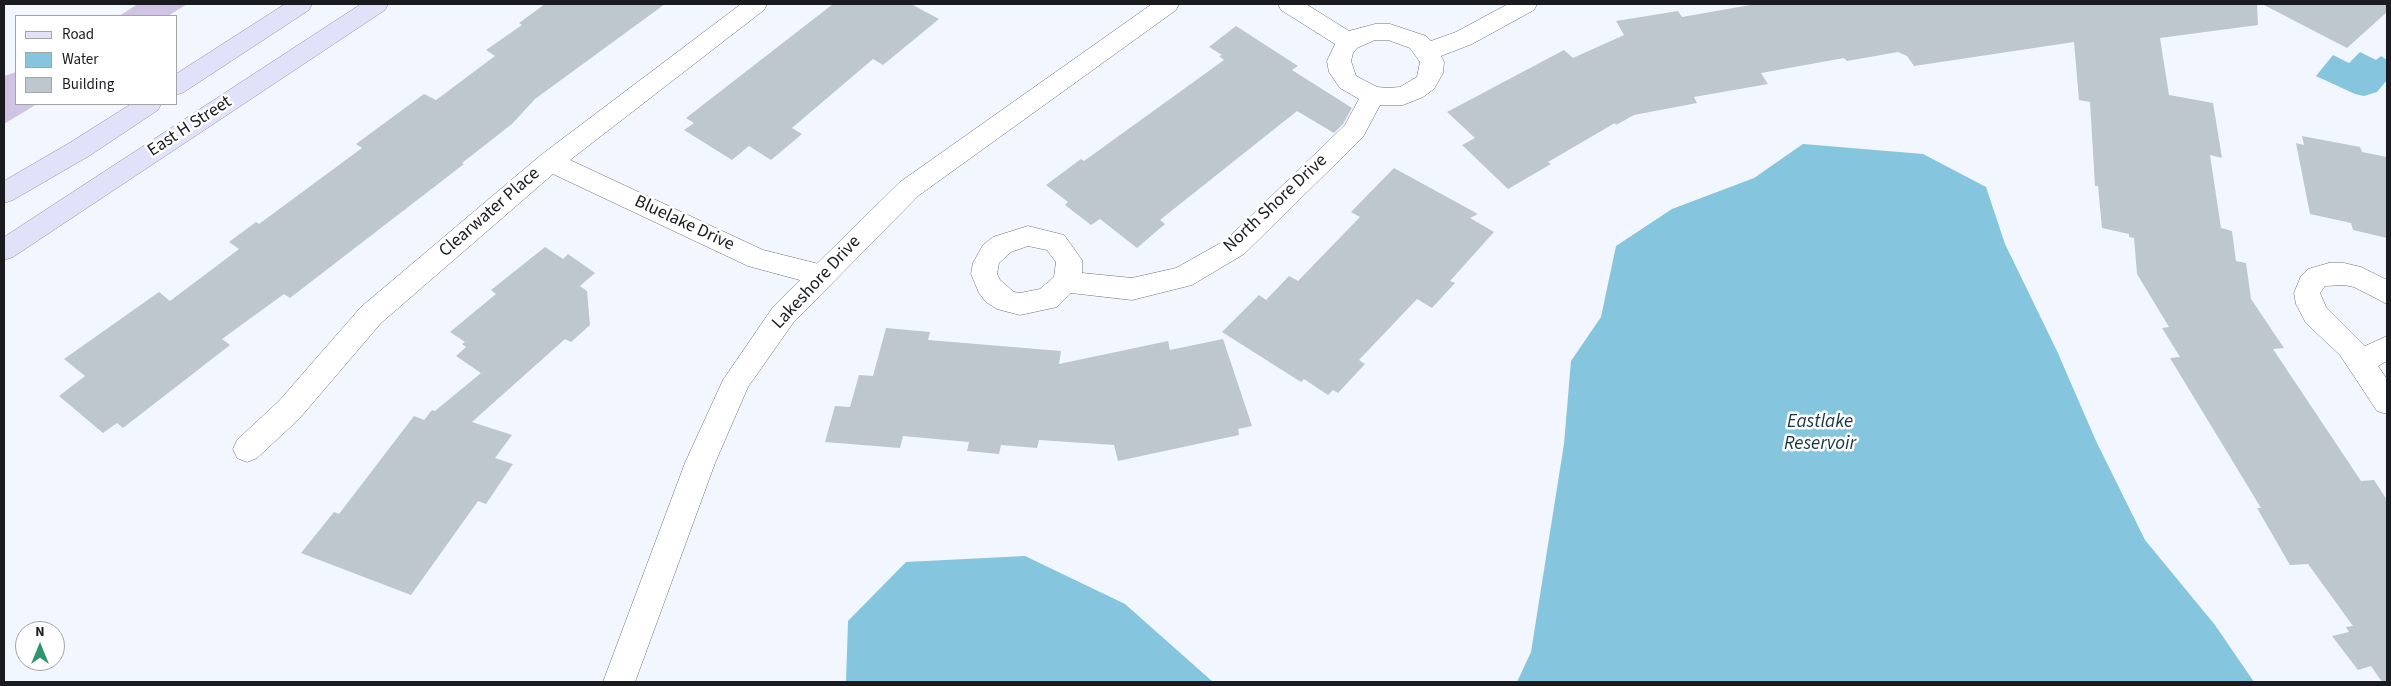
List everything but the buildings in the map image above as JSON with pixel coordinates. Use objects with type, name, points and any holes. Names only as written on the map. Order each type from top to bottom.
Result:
[{"type":"main road","points":[[178,85],[301,4]]},
{"type":"main road","name":"East H Street","points":[[4,250],[377,4]]},
{"type":"main road","points":[[4,193],[80,149],[147,105]]},
{"type":"street","name":"Clearwater Place","points":[[247,448],[288,410],[371,315],[550,162],[756,4]]},
{"type":"street","name":"Lakeshore Drive","points":[[619,682],[700,463],[737,380],[783,315],[908,189],[1168,4]]},
{"type":"street","points":[[1289,4],[1349,42]]},
{"type":"street","points":[[1427,52],[1464,38],[1526,4]]},
{"type":"street","points":[[1375,32],[1390,32],[1418,42],[1427,52],[1432,62],[1431,73],[1426,83],[1415,91],[1403,96],[1373,95],[1354,86],[1341,72],[1339,61],[1342,51],[1349,42],[1375,32]]},
{"type":"street","name":"North Shore Drive","points":[[1066,282],[1132,289],[1183,277],[1235,247],[1354,131],[1373,95]]},
{"type":"street","name":"Bluelake Drive","points":[[550,162],[757,259],[822,275]]},
{"type":"street","points":[[2387,293],[2361,278],[2344,274],[2329,274],[2317,277],[2310,284],[2307,292],[2309,304],[2316,315],[2340,336],[2387,402]]},
{"type":"street","points":[[2360,363],[2387,347]]},
{"type":"shaded area","points":[[138,4],[187,4],[170,15],[121,15]]},
{"type":"shaded area","points":[[15,72],[15,105],[35,105],[4,124],[4,76]]},
{"type":"water","points":[[2360,52],[2376,60],[2381,56],[2387,60],[2387,80],[2377,92],[2364,96],[2355,94],[2316,76],[2333,55],[2349,63]]},
{"type":"water","name":"Eastlake Reservoir","points":[[1803,144],[1923,154],[1986,187],[2005,244],[2057,351],[2096,441],[2145,540],[2215,625],[2254,682],[1517,682],[1531,652],[1564,444],[1571,361],[1601,317],[1616,246],[1672,209],[1754,178]]},
{"type":"water","points":[[1025,556],[1125,604],[1213,682],[846,682],[848,621],[906,562]]}]
